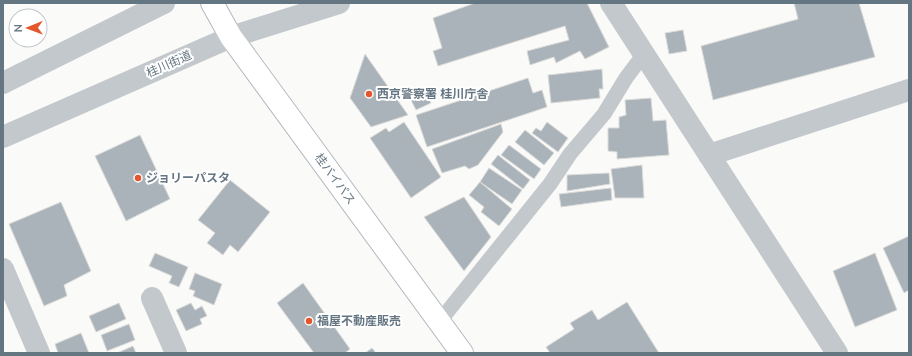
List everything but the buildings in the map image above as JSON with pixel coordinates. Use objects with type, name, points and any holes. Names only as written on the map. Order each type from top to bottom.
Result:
[{"type":"highway","name":"桂バイパス","points":[[212,3],[231,37],[450,342]]},
{"type":"street","points":[[3,83],[164,3]]},
{"type":"street","name":"桂川街道","points":[[3,137],[231,37],[339,3]]},
{"type":"street","points":[[611,3],[837,353]]},
{"type":"street","points":[[709,155],[909,90]]},
{"type":"street","points":[[3,269],[39,353]]},
{"type":"street","points":[[152,298],[176,353]]},
{"type":"lane","points":[[450,342],[570,154],[604,114],[626,78],[644,54]]},
{"type":"place","name":"西京警察署 桂川庁舎","points":[[369,94]]},
{"type":"place","name":"ジョリーパスタ","points":[[138,178]]},
{"type":"place","name":"福屋不動産販売","points":[[309,321]]}]
